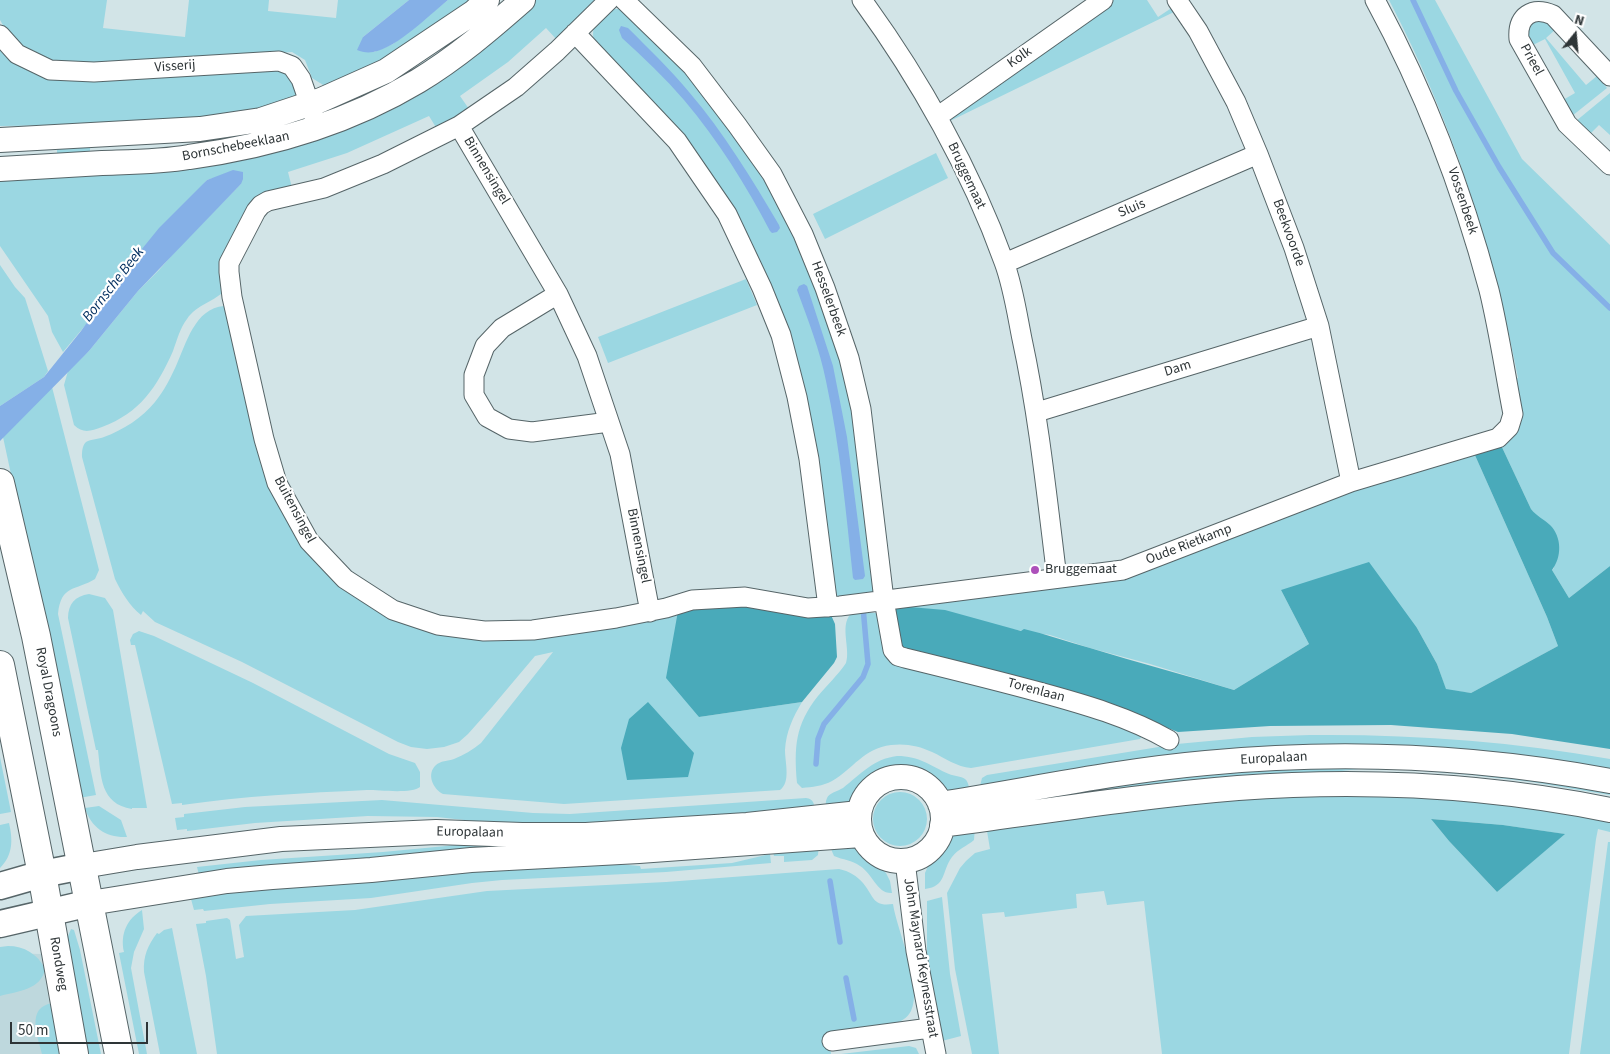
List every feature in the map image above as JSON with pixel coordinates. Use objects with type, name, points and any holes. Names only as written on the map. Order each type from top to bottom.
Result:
[{"type":"main road","name":"Royal Dragoons","points":[[0,483],[36,636],[90,902]]},
{"type":"main road","points":[[0,665],[42,874]]},
{"type":"main road","points":[[0,886],[42,874],[83,866]]},
{"type":"main road","name":"Rondweg","points":[[42,874],[74,1054]]},
{"type":"main road","points":[[0,924],[90,902],[119,1054]]},
{"type":"street","name":"Bornschebeeklaan","points":[[0,140],[200,129],[261,120],[310,104],[386,72],[474,12],[487,0]]},
{"type":"street","name":"Bornschebeeklaan","points":[[0,169],[188,158],[262,145],[318,128],[368,108],[419,81],[489,30],[523,0]]},
{"type":"street","name":"Binnensingel","points":[[609,0],[557,51],[516,87],[459,126],[558,294],[587,356],[620,454],[650,612]]},
{"type":"street","name":"Hesselerbeek","points":[[624,0],[692,66],[772,174],[803,234],[828,296],[849,358],[861,409],[884,600],[894,650],[898,656]]},
{"type":"street","name":"Bruggemaat","points":[[862,0],[900,56],[937,117],[958,156],[1005,263],[1037,412],[1057,578]]},
{"type":"street","name":"Kolk","points":[[937,117],[1103,0]]},
{"type":"street","name":"Beekvoorde","points":[[1178,0],[1198,31],[1236,102],[1294,248],[1319,326],[1351,482]]},
{"type":"street","name":"Vossenbeek","points":[[1375,0],[1402,50],[1441,140],[1470,224],[1489,293],[1513,414]]},
{"type":"street","name":"Prieel","points":[[1610,76],[1553,15],[1543,11],[1532,12],[1523,18],[1518,28],[1519,39],[1567,124],[1610,165]]},
{"type":"street","points":[[576,33],[677,141],[727,214],[762,288],[781,335],[797,397],[834,606]]},
{"type":"street","name":"Visserij","points":[[0,36],[17,54],[50,70],[94,72],[279,61],[292,66],[301,79],[318,128]]},
{"type":"street","name":"Buitensingel","points":[[459,126],[383,164],[324,188],[268,201],[256,211],[233,252],[228,272],[232,297],[264,439],[277,483],[308,541],[345,579],[393,610],[438,625],[484,631],[533,630],[616,618],[650,612],[692,600],[745,597],[808,608],[834,606]]},
{"type":"street","name":"Sluis","points":[[1005,263],[1258,154]]},
{"type":"street","points":[[558,294],[502,328],[485,346],[474,375],[474,395],[487,417],[509,429],[532,432],[609,422]]},
{"type":"street","name":"Dam","points":[[1037,412],[1319,326]]},
{"type":"street","name":"Oude Rietkamp","points":[[834,606],[1123,570],[1351,482],[1498,438],[1510,427],[1513,414]]},
{"type":"street","name":"Torenlaan","points":[[898,656],[1077,703],[1148,729],[1168,740]]},
{"type":"street","name":"Europalaan","points":[[941,815],[1160,769],[1275,758],[1373,756],[1445,760],[1527,768],[1610,781]]},
{"type":"street","points":[[896,776],[909,777],[921,781],[931,789],[941,815],[941,834],[935,844],[917,858],[905,861],[894,861],[881,857],[871,849],[860,824],[864,796],[873,786],[884,779],[896,776]]},
{"type":"street","name":"Europalaan","points":[[941,815],[1028,813],[1210,791],[1316,785],[1411,786],[1470,790],[1541,798],[1610,810]]},
{"type":"street","name":"Europalaan","points":[[83,866],[137,857],[281,839],[436,832],[522,835],[586,834],[747,825],[860,824]]},
{"type":"street","name":"Europalaan","points":[[90,902],[227,881],[470,860],[630,851],[860,824]]},
{"type":"street","name":"John Maynard Keynesstraat","points":[[905,861],[916,951],[936,1054]]},
{"type":"street","points":[[832,1041],[930,1028]]},
{"type":"shaded area","points":[[0,0],[107,0],[103,28],[185,37],[189,0],[269,0],[268,11],[336,18],[338,0],[409,0],[363,37],[374,52],[393,44],[448,0],[480,0],[440,32],[328,88],[312,78],[305,60],[292,52],[153,62],[53,64],[25,51],[4,27],[0,20]]},
{"type":"shaded area","points":[[530,0],[597,0],[557,40],[546,28],[508,62],[460,96],[469,109],[437,129],[429,116],[347,153],[288,172],[292,188],[264,195],[226,289],[196,310],[187,319],[167,364],[146,397],[127,414],[102,427],[84,431],[74,425],[64,385],[68,371],[89,351],[138,291],[241,184],[213,178],[207,180],[63,352],[52,332],[48,316],[0,246],[0,176],[311,134]]},
{"type":"shaded area","points":[[1112,0],[1147,0],[1158,17],[1173,7],[1176,11],[950,121],[954,112]]},
{"type":"shaded area","points":[[1389,0],[1435,0],[1522,159],[1610,245],[1610,566],[1569,598],[1552,570],[1554,568],[1549,525],[1534,514],[1531,509],[1500,443],[1512,380],[1518,378],[1508,329],[1483,232],[1432,91]]},
{"type":"shaded area","points":[[613,9],[621,9],[683,68],[755,163],[813,270],[849,388],[875,588],[870,595],[841,598],[835,594],[750,244],[596,45],[593,33],[596,24]]},
{"type":"shaded area","points":[[1538,20],[1546,20],[1556,29],[1546,38],[1586,85],[1597,76],[1607,88],[1572,116],[1563,100],[1575,93],[1545,39],[1533,45],[1528,37],[1528,28]]},
{"type":"shaded area","points":[[0,43],[21,62],[293,69],[302,102],[210,123],[0,126]]},
{"type":"shaded area","points":[[1610,93],[1610,135],[1599,125],[1589,135],[1576,121]]},
{"type":"shaded area","points":[[57,143],[90,143],[90,160],[57,161]]},
{"type":"shaded area","points":[[936,153],[948,178],[825,239],[813,214]]},
{"type":"shaded area","points":[[0,265],[25,298],[48,371],[44,377],[0,406]]},
{"type":"shaded area","points":[[746,279],[757,305],[608,363],[598,337]]},
{"type":"shaded area","points":[[224,306],[227,308],[297,536],[435,630],[678,611],[699,717],[802,702],[788,731],[785,750],[787,772],[783,787],[780,790],[564,804],[443,794],[436,789],[432,781],[431,773],[433,769],[438,764],[461,756],[481,743],[553,652],[535,656],[492,707],[459,742],[444,747],[427,749],[411,747],[398,742],[242,662],[155,622],[143,611],[141,615],[126,598],[115,579],[82,457],[83,447],[88,441],[104,437],[125,427],[150,408],[167,385],[193,328],[206,313],[214,308]]},
{"type":"shaded area","points":[[52,387],[99,570],[95,579],[66,593],[62,598],[58,614],[96,795],[79,798],[3,437]]},
{"type":"shaded area","points":[[1500,443],[1531,509],[1550,525],[1557,535],[1559,553],[1552,570],[1569,598],[1610,566],[1610,749],[1512,734],[1391,725],[1270,726],[1178,732],[1134,715],[916,656],[900,647],[895,609],[898,606],[945,610],[1021,631],[1024,629],[1040,633],[1234,690],[1309,644],[1281,590],[1369,562],[1417,628],[1437,664],[1446,689],[1471,693],[1558,646],[1474,453]]},
{"type":"shaded area","points":[[1474,453],[1558,646],[1471,693],[1446,690],[1437,664],[1417,628],[1281,590],[1309,644],[1234,690],[1050,635],[898,606],[1067,585],[1345,491]]},
{"type":"shaded area","points":[[89,594],[105,598],[113,610],[147,808],[132,809],[121,806],[108,795],[104,787],[98,750],[96,750],[68,618],[69,609],[73,602]]},
{"type":"shaded area","points":[[721,603],[831,615],[835,624],[837,657],[802,702],[699,717],[666,678],[678,611]]},
{"type":"shaded area","points":[[853,612],[876,613],[1058,702],[1142,736],[1140,739],[971,768],[956,764],[917,747],[902,744],[891,745],[873,750],[829,783],[802,788],[797,783],[796,758],[800,727],[810,707],[846,663],[846,622]]},
{"type":"shaded area","points":[[139,631],[154,636],[253,683],[389,754],[415,763],[420,772],[420,787],[403,791],[321,792],[251,797],[182,805],[182,803],[172,804],[135,645],[131,645],[130,640],[133,634]]},
{"type":"shaded area","points":[[648,702],[694,753],[688,777],[627,780],[621,748],[629,719]]},
{"type":"shaded area","points":[[1310,735],[1423,737],[1498,743],[1573,753],[1610,759],[1610,776],[1487,758],[980,786],[982,778],[987,775],[1177,744],[1252,737]]},
{"type":"shaded area","points":[[897,756],[919,760],[949,774],[963,778],[969,786],[970,794],[948,791],[924,775],[912,770],[895,769],[885,771],[872,778],[854,798],[841,807],[826,810],[826,801],[830,795],[843,788],[874,764]]},
{"type":"shaded area","points":[[0,757],[11,812],[0,814]]},
{"type":"shaded area","points":[[1344,761],[1610,786],[1610,795],[1532,782],[1472,775],[1410,770],[1359,769],[1069,802],[989,802],[1106,782]]},
{"type":"shaded area","points":[[1352,790],[1610,815],[1610,832],[1598,829],[1596,839],[1569,1054],[1162,1054],[1144,901],[1107,905],[1104,891],[1076,894],[1077,908],[1005,917],[1004,912],[982,914],[999,1054],[972,1054],[955,969],[947,893],[960,868],[966,861],[975,853],[990,849],[986,825],[1039,816]],"holes":[[[1431,819],[1503,825],[1564,834],[1497,892]]]},
{"type":"shaded area","points":[[895,792],[905,792],[919,800],[925,809],[927,819],[925,829],[919,838],[905,846],[895,846],[885,841],[878,834],[873,824],[873,814],[878,804],[885,797]]},
{"type":"shaded area","points":[[806,798],[812,801],[815,811],[586,829],[500,824],[437,817],[368,816],[255,823],[187,831],[187,829],[177,830],[175,818],[184,817],[184,814],[245,807],[382,800],[533,813],[570,814]]},
{"type":"shaded area","points":[[99,806],[121,820],[127,837],[107,834],[91,821],[85,808]]},
{"type":"shaded area","points":[[1431,819],[1503,825],[1565,834],[1497,892]]},
{"type":"shaded area","points":[[9,823],[11,835],[10,853],[0,868],[0,825]]},
{"type":"shaded area","points":[[975,827],[974,840],[952,857],[943,877],[937,885],[925,889],[925,873],[932,857],[955,834]]},
{"type":"shaded area","points":[[580,840],[199,875],[197,867],[261,860],[467,844]]},
{"type":"shaded area","points":[[1608,842],[1610,842],[1610,1054],[1580,1054]]},
{"type":"shaded area","points":[[830,843],[857,846],[886,873],[890,881],[892,893],[882,890],[864,869],[857,864],[834,856]]},
{"type":"shaded area","points":[[819,844],[818,855],[812,860],[784,862],[784,856],[774,856],[772,849]]},
{"type":"shaded area","points":[[770,854],[771,863],[666,872],[502,880],[371,898],[270,904],[204,911],[203,909],[194,910],[191,899],[201,898],[200,895],[582,861],[640,866],[641,869],[732,863]]},
{"type":"shaded area","points":[[839,869],[849,872],[858,878],[877,902],[893,904],[912,973],[914,1000],[910,1013],[897,1023],[829,1034],[831,1054],[217,1054],[206,976],[196,924],[206,923],[206,921],[227,918],[230,920],[236,959],[244,957],[239,925],[246,916],[355,910],[487,891],[666,882]]},
{"type":"shaded area","points":[[942,897],[950,974],[961,1036],[942,1041],[927,957],[927,901]]},
{"type":"shaded area","points":[[142,910],[144,929],[134,952],[131,968],[147,1054],[139,1054],[119,953],[124,952],[124,933],[129,922]]},
{"type":"shaded area","points":[[172,928],[197,1054],[160,1054],[144,972],[144,961],[149,946],[157,933],[159,934],[164,930]]},
{"type":"shaded area","points":[[71,929],[74,930],[80,950],[101,1054],[86,1054],[66,941]]},
{"type":"shaded area","points":[[0,947],[20,947],[30,952],[39,959],[45,969],[43,976],[34,985],[21,991],[0,996]]},
{"type":"shaded area","points":[[0,953],[41,954],[58,1054],[0,1054]]},
{"type":"shaded area","points":[[53,1003],[65,1054],[42,1054],[36,1031],[36,1016],[39,1010]]},
{"type":"shaded area","points":[[909,1046],[916,1048],[919,1054],[841,1054]]},
{"type":"water","points":[[409,0],[448,0],[392,44],[373,52],[357,50],[363,37]]},
{"type":"water","points":[[621,26],[628,28],[667,67],[714,124],[748,174],[779,225],[780,228],[777,232],[772,233],[770,231],[731,163],[696,115],[662,76],[622,38],[619,30]]},
{"type":"water","name":"Bornsche Beek","points":[[233,170],[243,172],[241,184],[138,291],[89,351],[0,441],[0,406],[44,377],[81,331],[120,276],[159,228],[207,180]]},
{"type":"water","points":[[804,284],[807,286],[833,366],[847,437],[865,576],[863,579],[855,580],[853,578],[842,479],[831,405],[820,358],[797,290],[799,286]]},
{"type":"waterway","points":[[1413,0],[1456,91],[1499,167],[1553,253],[1610,308]]},
{"type":"waterway","points":[[816,764],[818,739],[824,724],[863,677],[868,664],[863,607]]},
{"type":"waterway","points":[[830,881],[840,942]]},
{"type":"waterway","points":[[846,978],[854,1019]]},
{"type":"place","name":"Bruggemaat","points":[[1035,570]]}]
